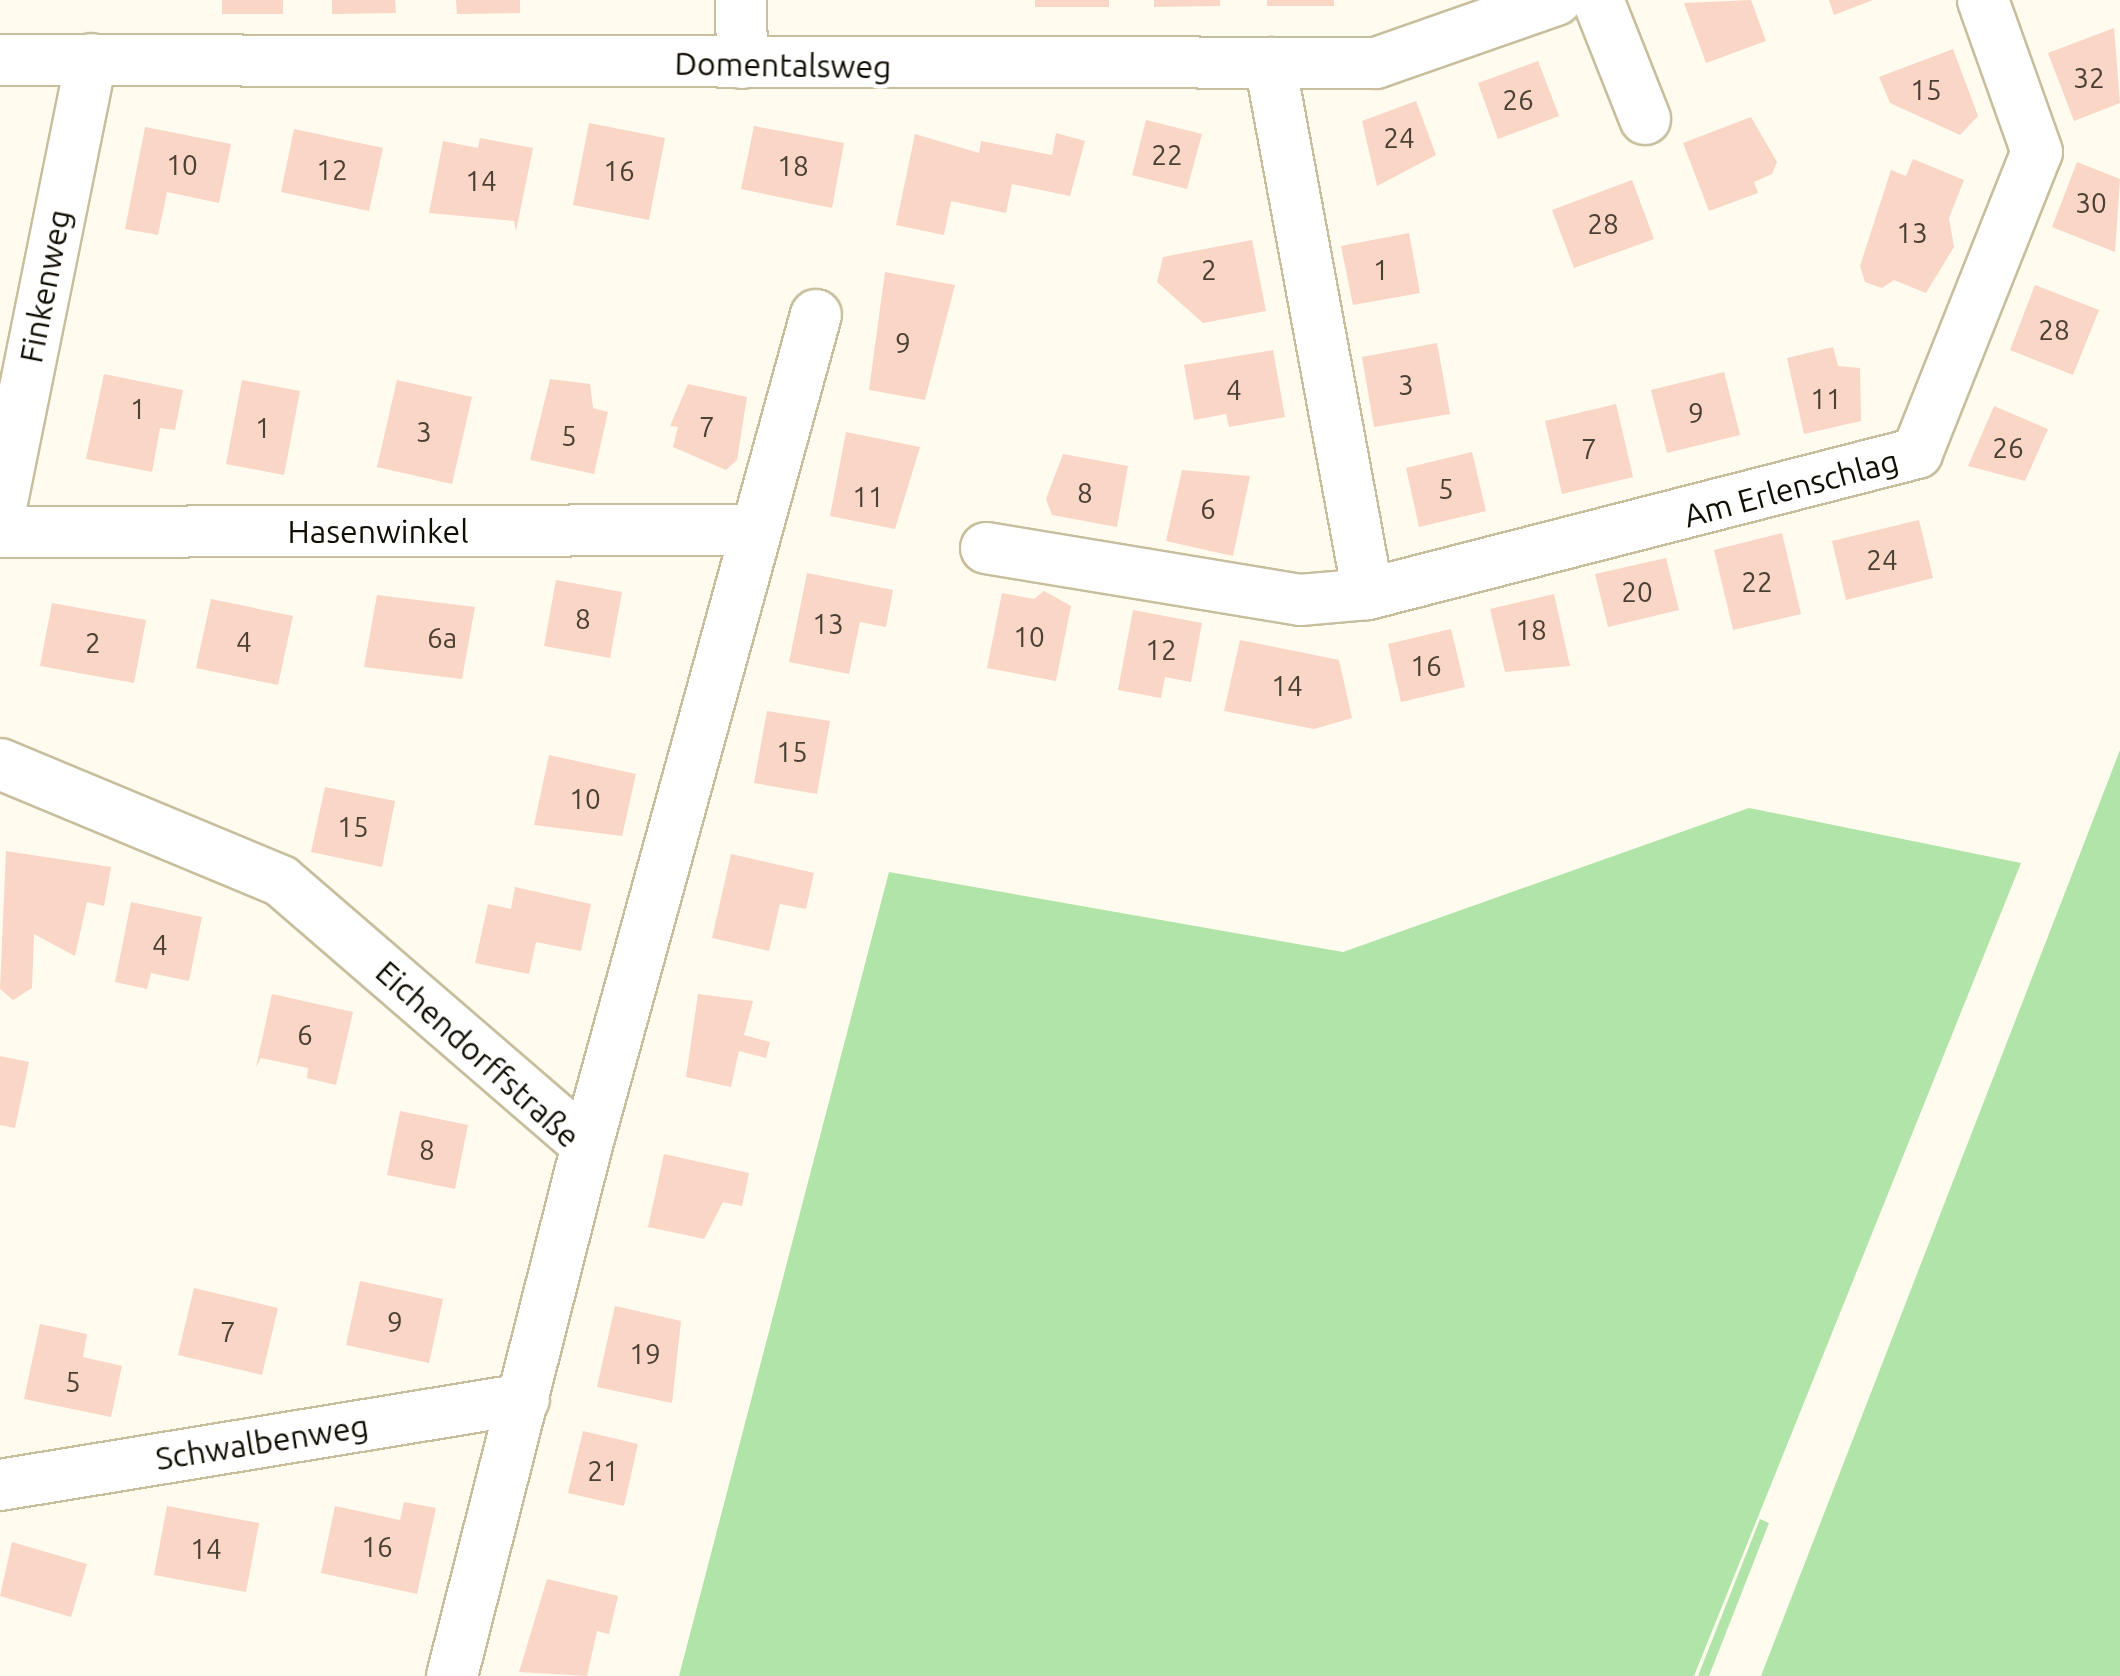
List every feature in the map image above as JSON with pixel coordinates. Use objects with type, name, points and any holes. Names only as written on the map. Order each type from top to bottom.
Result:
[{"type":"street","points":[[741,0],[742,62]]},
{"type":"street","name":"Domentalsweg","points":[[0,60],[1376,63],[1556,0]]},
{"type":"street","points":[[1598,0],[1645,119]]},
{"type":"street","name":"Am Erlenschlag","points":[[986,548],[1300,600],[1368,594],[1917,454],[2037,152],[1984,0]]},
{"type":"street","name":"Finkenweg","points":[[0,512],[91,60]]},
{"type":"street","points":[[1270,63],[1368,594]]},
{"type":"street","points":[[588,1145],[816,315]]},
{"type":"street","name":"Hasenwinkel","points":[[0,532],[755,530]]},
{"type":"street","name":"Eichendorffstraße","points":[[0,764],[281,881],[588,1145],[452,1676]]},
{"type":"street","name":"Schwalbenweg","points":[[0,1485],[524,1399]]},
{"type":"green space","points":[[2120,750],[2120,1676],[1761,1676],[2066,890]]},
{"type":"green space","points":[[1749,808],[2021,863],[1694,1676],[679,1676],[889,872],[1343,952]]},
{"type":"green space","points":[[1760,1519],[1769,1523],[1709,1676],[1698,1676]]},
{"type":"building","points":[[222,0],[283,0],[283,14],[222,14]]},
{"type":"building","points":[[332,0],[395,0],[396,13],[332,14]]},
{"type":"building","points":[[456,0],[520,0],[520,13],[457,14]]},
{"type":"building","points":[[1035,0],[1109,0],[1109,7],[1035,7]]},
{"type":"building","points":[[1154,0],[1220,0],[1220,6],[1154,7]]},
{"type":"building","points":[[1267,0],[1334,0],[1334,6],[1267,6]]},
{"type":"building","points":[[1751,0],[1766,41],[1706,63],[1684,3]]},
{"type":"building","points":[[1829,0],[1873,0],[1834,15]]},
{"type":"building","points":[[2114,28],[2120,103],[2074,121],[2048,53]]},
{"type":"building","points":[[1953,49],[1978,116],[1960,135],[1890,103],[1879,77]]},
{"type":"building","points":[[1538,61],[1559,116],[1498,139],[1478,83]]},
{"type":"building","points":[[1416,101],[1436,155],[1377,186],[1362,121]]},
{"type":"building","points":[[1751,117],[1777,162],[1772,174],[1754,182],[1758,193],[1709,211],[1683,143]]},
{"type":"building","points":[[1146,120],[1202,134],[1187,189],[1132,175]]},
{"type":"building","points":[[589,123],[665,138],[649,220],[573,205]]},
{"type":"building","points":[[754,126],[844,143],[832,208],[741,189]]},
{"type":"building","points":[[145,127],[231,144],[219,203],[167,192],[158,235],[125,229]]},
{"type":"building","points":[[294,129],[383,148],[369,211],[281,192]]},
{"type":"building","points":[[1056,133],[1085,141],[1070,196],[1012,184],[1006,213],[951,201],[944,235],[896,225],[915,134],[979,153],[981,141],[1052,155]]},
{"type":"building","points":[[480,138],[533,148],[516,231],[514,221],[429,213],[443,141],[478,148]]},
{"type":"building","points":[[1913,159],[1964,180],[1949,218],[1954,247],[1926,293],[1894,280],[1882,288],[1865,282],[1860,266],[1891,170],[1906,176]]},
{"type":"building","points":[[2077,162],[2120,179],[2115,252],[2052,227]]},
{"type":"building","points":[[1632,180],[1654,239],[1574,268],[1552,210]]},
{"type":"building","points":[[1409,233],[1420,293],[1353,305],[1341,246]]},
{"type":"building","points":[[1252,240],[1266,311],[1203,323],[1157,282],[1163,257]]},
{"type":"building","points":[[885,272],[955,285],[925,400],[869,390]]},
{"type":"building","points":[[2035,285],[2099,310],[2073,375],[2010,350]]},
{"type":"building","points":[[1437,343],[1450,414],[1374,427],[1362,357]]},
{"type":"building","points":[[1833,347],[1838,366],[1860,368],[1861,421],[1804,434],[1787,358]]},
{"type":"building","points":[[1273,350],[1285,417],[1229,427],[1226,414],[1194,420],[1184,365]]},
{"type":"building","points":[[1724,372],[1740,435],[1667,453],[1651,390]]},
{"type":"building","points":[[104,374],[183,390],[175,430],[160,428],[152,472],[86,459]]},
{"type":"building","points":[[550,379],[590,384],[593,408],[608,412],[594,474],[530,460]]},
{"type":"building","points":[[242,380],[300,391],[284,475],[226,464]]},
{"type":"building","points":[[397,380],[472,397],[452,484],[377,467]]},
{"type":"building","points":[[688,384],[747,397],[737,460],[726,470],[673,447],[678,427],[670,426]]},
{"type":"building","points":[[1616,404],[1633,477],[1562,494],[1545,421]]},
{"type":"building","points":[[1994,406],[2048,429],[2025,481],[1968,466]]},
{"type":"building","points":[[846,432],[920,447],[895,529],[830,516]]},
{"type":"building","points":[[1472,452],[1486,511],[1419,527],[1406,468]]},
{"type":"building","points":[[1063,454],[1128,466],[1117,527],[1052,515],[1046,499]]},
{"type":"building","points":[[1182,470],[1250,476],[1233,556],[1166,541]]},
{"type":"building","points":[[1919,520],[1933,578],[1846,600],[1832,541]]},
{"type":"building","points":[[1782,533],[1801,614],[1733,630],[1714,550]]},
{"type":"building","points":[[1666,558],[1679,610],[1608,627],[1595,574]]},
{"type":"building","points":[[807,573],[893,590],[886,627],[860,622],[849,674],[789,662]]},
{"type":"building","points":[[556,580],[622,592],[610,658],[544,646]]},
{"type":"building","points":[[1044,591],[1071,606],[1056,681],[987,668],[1002,593],[1034,599]]},
{"type":"building","points":[[1554,594],[1570,666],[1505,672],[1490,609]]},
{"type":"building","points":[[377,595],[475,607],[462,679],[364,667]]},
{"type":"building","points":[[211,599],[293,616],[278,685],[196,668]]},
{"type":"building","points":[[52,603],[146,620],[134,683],[40,666]]},
{"type":"building","points":[[1133,610],[1202,623],[1191,682],[1165,677],[1161,698],[1118,690]]},
{"type":"building","points":[[1451,629],[1465,687],[1401,702],[1388,644]]},
{"type":"building","points":[[1240,640],[1339,660],[1352,718],[1314,729],[1224,711]]},
{"type":"building","points":[[767,711],[830,721],[817,794],[754,783]]},
{"type":"building","points":[[549,755],[636,774],[622,836],[534,825]]},
{"type":"building","points":[[325,787],[395,801],[382,867],[311,852]]},
{"type":"building","points":[[6,851],[111,867],[104,906],[87,902],[75,956],[34,934],[32,988],[13,1000],[0,989]]},
{"type":"building","points":[[731,854],[814,873],[806,909],[780,904],[769,951],[712,938]]},
{"type":"building","points":[[515,887],[591,904],[581,951],[536,942],[529,974],[475,963],[488,904],[511,909]]},
{"type":"building","points":[[131,902],[202,917],[189,981],[151,973],[147,989],[115,982]]},
{"type":"building","points":[[272,994],[353,1012],[336,1085],[307,1078],[308,1068],[261,1058],[256,1067]]},
{"type":"building","points":[[698,994],[753,1001],[744,1035],[770,1042],[766,1058],[739,1051],[731,1087],[686,1077]]},
{"type":"building","points":[[0,1056],[29,1062],[15,1128],[0,1125]]},
{"type":"building","points":[[400,1111],[468,1125],[455,1189],[387,1175]]},
{"type":"building","points":[[664,1154],[749,1173],[742,1206],[723,1202],[704,1239],[648,1227]]},
{"type":"building","points":[[360,1281],[443,1299],[429,1363],[346,1345]]},
{"type":"building","points":[[194,1288],[278,1308],[262,1375],[178,1355]]},
{"type":"building","points":[[615,1306],[681,1321],[672,1403],[597,1387]]},
{"type":"building","points":[[40,1324],[87,1334],[83,1357],[122,1366],[111,1417],[24,1399]]},
{"type":"building","points":[[583,1431],[638,1444],[624,1506],[568,1493]]},
{"type":"building","points":[[404,1502],[436,1508],[417,1594],[321,1573],[335,1506],[400,1520]]},
{"type":"building","points":[[167,1506],[259,1523],[246,1592],[154,1575]]},
{"type":"building","points":[[12,1542],[87,1564],[71,1617],[0,1596]]},
{"type":"building","points":[[547,1579],[618,1596],[609,1634],[597,1631],[587,1676],[519,1672]]}]
